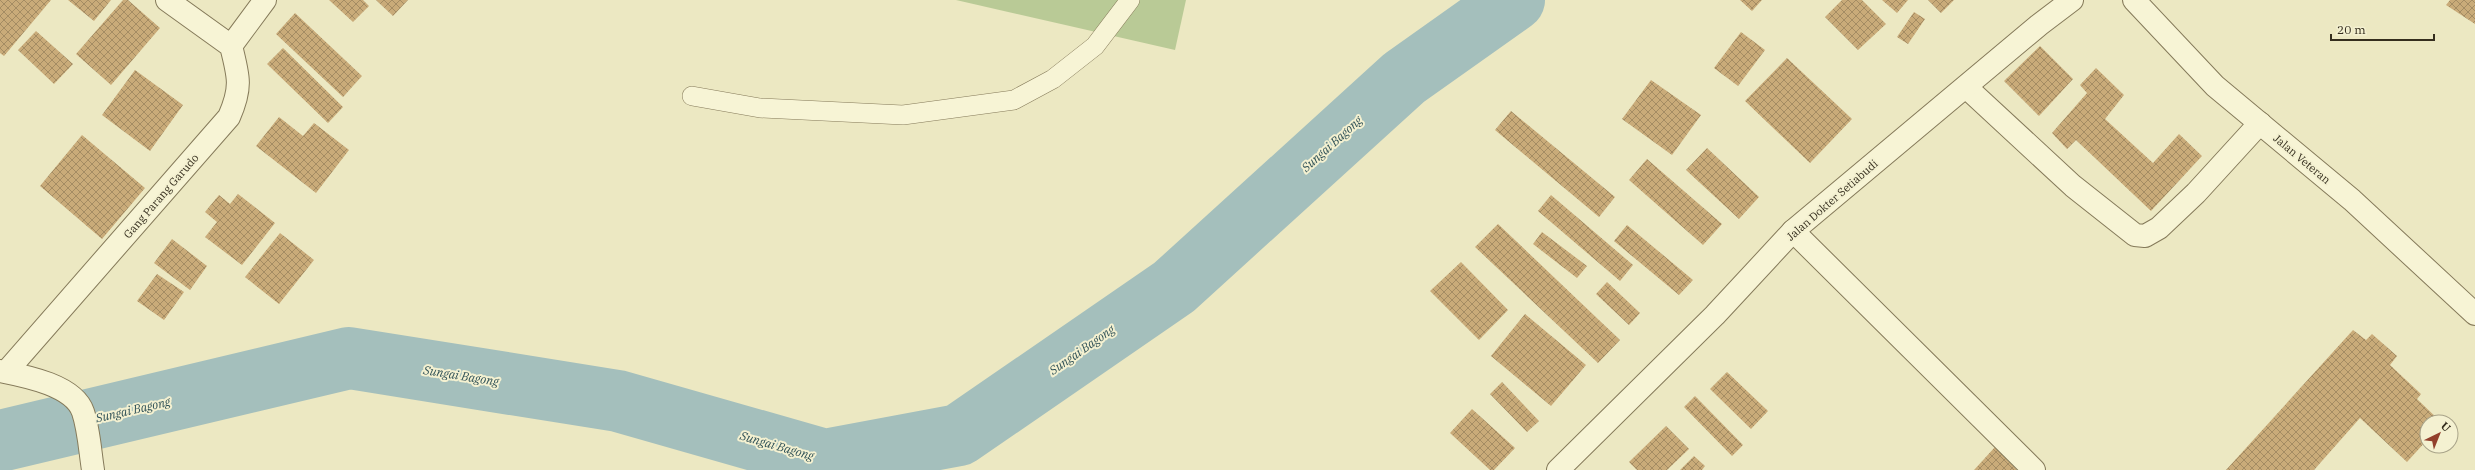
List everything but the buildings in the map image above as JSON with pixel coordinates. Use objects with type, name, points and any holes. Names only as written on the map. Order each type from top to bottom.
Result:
[{"type":"street","points":[[167,0],[231,46],[265,0]]},
{"type":"street","name":"Jalan Dokter Setiabudi","points":[[1558,470],[1715,315],[1793,230],[2039,25],[2072,0]]},
{"type":"street","name":"Jalan Veteran","points":[[2134,0],[2216,86],[2352,200],[2475,314]]},
{"type":"street","name":"Gang Parang Garudo","points":[[3,371],[118,247],[229,118],[238,97],[238,79],[231,46]]},
{"type":"street","points":[[1966,87],[2073,186],[2135,235],[2145,236],[2159,228],[2196,193],[2260,124]]},
{"type":"street","points":[[1793,230],[2034,470]]},
{"type":"street","points":[[3,371],[56,386],[69,394],[82,411],[93,470]]},
{"type":"lane","points":[[692,96],[760,108],[903,115],[1014,100],[1053,79],[1095,46],[1130,0]]},
{"type":"green space","points":[[956,0],[1186,0],[1175,50]]},
{"type":"waterway","name":"Sungai Bagong","points":[[0,441],[349,358],[618,401],[825,460],[959,435],[1174,287],[1404,78],[1514,0]]}]
